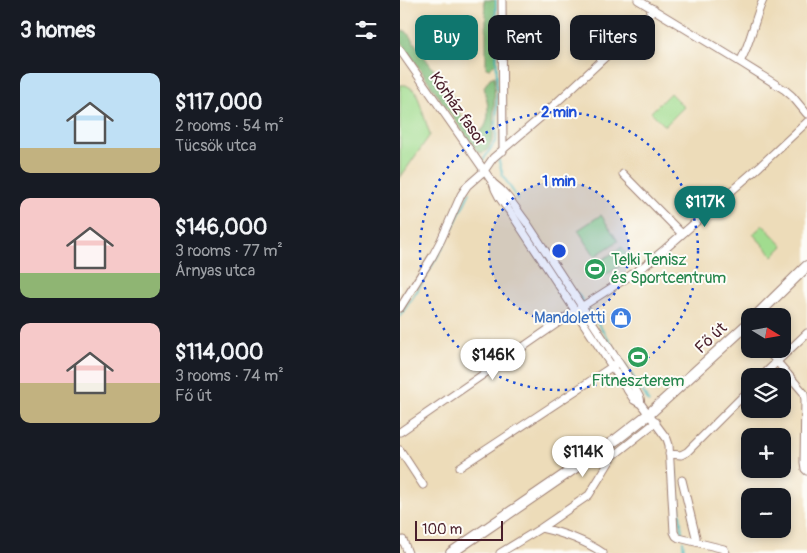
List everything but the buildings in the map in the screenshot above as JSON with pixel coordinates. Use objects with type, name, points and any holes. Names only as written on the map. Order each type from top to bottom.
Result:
[{"type":"main road","points":[[764,308],[807,266]]},
{"type":"main road","name":"Fő út","points":[[451,553],[617,439],[653,418],[741,334]]},
{"type":"street","points":[[502,0],[503,151]]},
{"type":"street","points":[[740,62],[747,50],[758,12],[764,0]]},
{"type":"street","points":[[641,1],[785,90],[807,114]]},
{"type":"street","points":[[400,308],[432,257],[466,186],[484,171],[493,158],[503,151],[628,36],[654,9]]},
{"type":"street","name":"Kórház fasor","points":[[400,50],[484,171],[493,183],[511,200],[516,214],[616,364],[634,400],[641,404],[653,418],[667,439],[670,454],[674,532],[679,538],[696,542]]},
{"type":"street","points":[[400,432],[578,309],[647,264],[781,148],[807,122]]},
{"type":"street","points":[[623,174],[682,234]]},
{"type":"street","points":[[770,368],[807,333]]},
{"type":"street","points":[[774,358],[805,391],[804,462],[807,471]]},
{"type":"street","points":[[460,467],[616,364]]},
{"type":"street","points":[[670,454],[681,455],[687,452],[741,398]]},
{"type":"street","name":"Fő út","points":[[500,553],[589,496],[613,456],[653,418]]},
{"type":"street","points":[[400,450],[423,484]]},
{"type":"street","points":[[682,480],[696,542],[724,549],[726,553]]},
{"type":"street","points":[[541,528],[572,537],[603,553]]},
{"type":"street","points":[[400,541],[403,540],[408,553]]},
{"type":"green space","points":[[484,0],[496,0],[496,15],[488,15],[488,60],[497,60],[490,69],[486,68]]},
{"type":"green space","points":[[406,31],[415,44],[415,60],[427,60],[456,101],[465,126],[473,135],[480,132],[487,121],[488,108],[484,87],[490,78],[495,76],[493,138],[488,149],[483,153],[478,152],[454,119],[400,40],[400,33]]},
{"type":"green space","points":[[400,85],[406,85],[416,91],[430,135],[400,178]]},
{"type":"green space","points":[[670,93],[684,107],[665,126],[651,112]]},
{"type":"green space","points":[[601,215],[618,241],[595,256],[578,230]]},
{"type":"green space","points":[[763,225],[783,246],[773,256],[753,234]]},
{"type":"green space","points":[[622,247],[630,260],[604,276],[596,264]]},
{"type":"waterway","points":[[482,162],[496,140],[496,0]]},
{"type":"waterway","points":[[498,158],[503,176],[518,199]]},
{"type":"waterway","points":[[400,316],[444,245],[470,192]]},
{"type":"waterway","points":[[577,293],[583,302]]},
{"type":"waterway","points":[[587,307],[638,384]]},
{"type":"waterway","points":[[642,390],[649,402]]},
{"type":"waterway","points":[[675,466],[682,533]]},
{"type":"waterway","points":[[683,541],[684,553]]},
{"type":"place","name":"Telki Tenisz és Sportcentrum","points":[[595,269]]},
{"type":"place","name":"Mandoletti","points":[[621,318]]},
{"type":"place","name":"Fitneszterem","points":[[638,357]]}]
